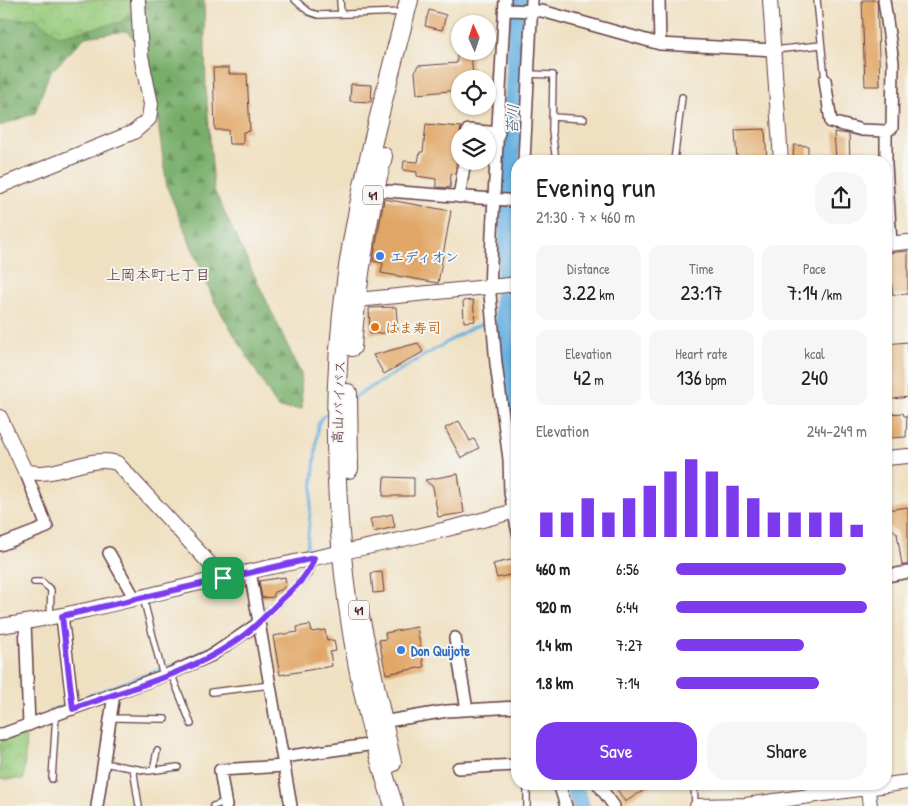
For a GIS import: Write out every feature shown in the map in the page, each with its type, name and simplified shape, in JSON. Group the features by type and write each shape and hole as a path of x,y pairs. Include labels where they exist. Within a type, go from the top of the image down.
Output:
{"highway":[{"name":"高山バイパス","path":"349,300 421,0"},
{"name":"高山バイパス","path":"394,806 369,724 358,669 347,552 342,405 349,300 360,194 407,6"},
{"name":"高山バイパス","path":"347,552 382,722 405,806"}],"street":[{"path":"0,186 134,132 149,119 151,104 141,56 138,0"},
{"path":"659,0 660,44"},
{"path":"770,0 781,155"},
{"path":"825,80 831,122 862,130 886,131 892,128 893,62 884,0"},
{"path":"511,496 509,459 491,316 506,7 531,7 660,44 774,50"},
{"path":"524,155 531,7"},
{"path":"886,131 886,155"},
{"path":"459,197 464,170"},
{"path":"374,190 511,200"},
{"path":"892,244 908,242"},
{"path":"349,300 511,284"},
{"path":"0,417 47,527 0,545"},
{"path":"892,457 908,456"},
{"path":"25,472 51,474 99,461 117,463 223,578"},
{"path":"0,626 56,617 250,571 347,552 511,511"},
{"path":"109,553 139,598"},
{"path":"250,571 291,806"},
{"path":"892,575 908,572"},
{"path":"56,617 73,705"},
{"path":"25,622 29,721"},
{"path":"0,735 29,721 56,715 73,705 114,694 164,672 212,655 259,622"},
{"path":"455,638 467,710"},
{"path":"97,806 114,694"},
{"path":"382,722 438,712 511,707"},
{"path":"226,804 220,770 283,762 368,745"},
{"path":"458,768 511,765"},
{"path":"892,784 908,782"},
{"path":"561,790 566,806"},
{"path":"602,790 614,806"},
{"path":"696,806 781,803 847,790"},
{"path":"868,790 870,806"}],"lane":[{"path":"296,0 313,14 341,14 407,6"},
{"path":"340,0 341,14"},
{"path":"817,0 825,80"},
{"path":"774,50 821,45"},
{"path":"529,74 553,75 552,117 555,155"},
{"path":"675,155 682,97"},
{"path":"552,117 584,119"},
{"path":"259,622 310,572 309,560"},
{"path":"34,582 42,582 49,587 56,617"},
{"path":"139,598 164,672 192,724"},
{"path":"212,692 270,684"},
{"path":"52,779 56,715"},
{"path":"110,716 165,718"},
{"path":"153,770 157,752"},
{"path":"103,763 153,770 178,767"},
{"path":"133,768 139,806"},
{"path":"527,790 527,806"},
{"path":"695,790 696,806"},
{"path":"213,806 226,804"}],"green space":[{"path":"0,0 204,0 206,90 214,190 301,374 302,409 278,408 214,301 167,187 148,51 126,31 85,37 49,74 35,113 0,126"},
{"path":"0,0 132,0 133,9 121,22 59,36 35,18 0,20"},
{"path":"26,730 24,779 0,779 0,744 4,738"}],"building":[{"path":"862,0 877,0 880,86 865,86"},
{"path":"429,10 446,15 442,30 425,26"},
{"path":"457,60 472,60 472,70 451,70 451,91 417,94 415,71 418,66 457,63"},
{"path":"213,68 229,68 229,74 247,74 250,131 243,132 243,144 229,144 228,130 215,130"},
{"path":"351,84 372,85 371,102 350,101"},
{"path":"426,124 451,126 451,170 456,170 455,174 451,173 450,188 436,187 436,179 417,176 417,172 403,170 404,161 418,162 420,152 423,152"},
{"path":"765,129 767,155 737,155 735,130"},
{"path":"834,132 849,134 850,155 836,155"},
{"path":"794,145 808,146 808,155 793,155"},
{"path":"384,199 451,211 438,283 381,273 383,263 373,261"},
{"path":"908,251 908,294 893,295 892,253"},
{"path":"473,300 475,321 464,322 463,301"},
{"path":"396,307 398,332 370,334 369,308"},
{"path":"908,342 908,397 892,399 892,343"},
{"path":"418,343 423,352 384,374 373,355"},
{"path":"903,413 904,416 907,416 906,437 892,438 892,414"},
{"path":"459,421 470,441 474,439 479,448 461,458 445,428"},
{"path":"458,474 464,513 438,517 433,487 425,480"},
{"path":"384,477 414,478 414,496 383,496"},
{"path":"908,507 908,565 902,565 897,533 892,529 892,509"},
{"path":"392,514 395,527 373,532 370,519"},
{"path":"511,560 511,575 497,578 493,564"},
{"path":"382,572 384,592 373,593 371,573"},
{"path":"285,577 286,585 281,590 274,592 274,597 262,598 259,581"},
{"path":"310,625 312,632 325,630 327,641 334,640 336,651 330,652 332,666 280,675 273,636 298,632 297,627"},
{"path":"417,627 424,667 386,674 379,640 386,639 385,633"},
{"path":"618,790 644,790 625,802"}],"waterway":[{"name":"苔川","path":"511,155 518,0"},
{"name":"苔川","path":"511,159 503,308 511,375"},
{"path":"353,398 471,328 489,322"},
{"name":"苔川","path":"495,322 503,322"},
{"path":"306,557 318,425 322,417 331,412"},
{"path":"261,612 305,572 306,563"},
{"path":"232,635 254,618"},
{"path":"75,701 191,658 224,640"},
{"path":"50,711 70,704"},
{"name":"苔川","path":"575,790 581,806"}],"place":[{"name":"エディオン","path":"380,256"},
{"name":"はま寿司","path":"375,327"},
{"name":"Don Quijote","path":"401,650"}],"district":[{"name":"上岡本町七丁目","path":"158,274"}],"route":[{"path":"314,558 310,572 259,624 233,644 170,673 73,709 62,616 223,578 314,558"}]}
